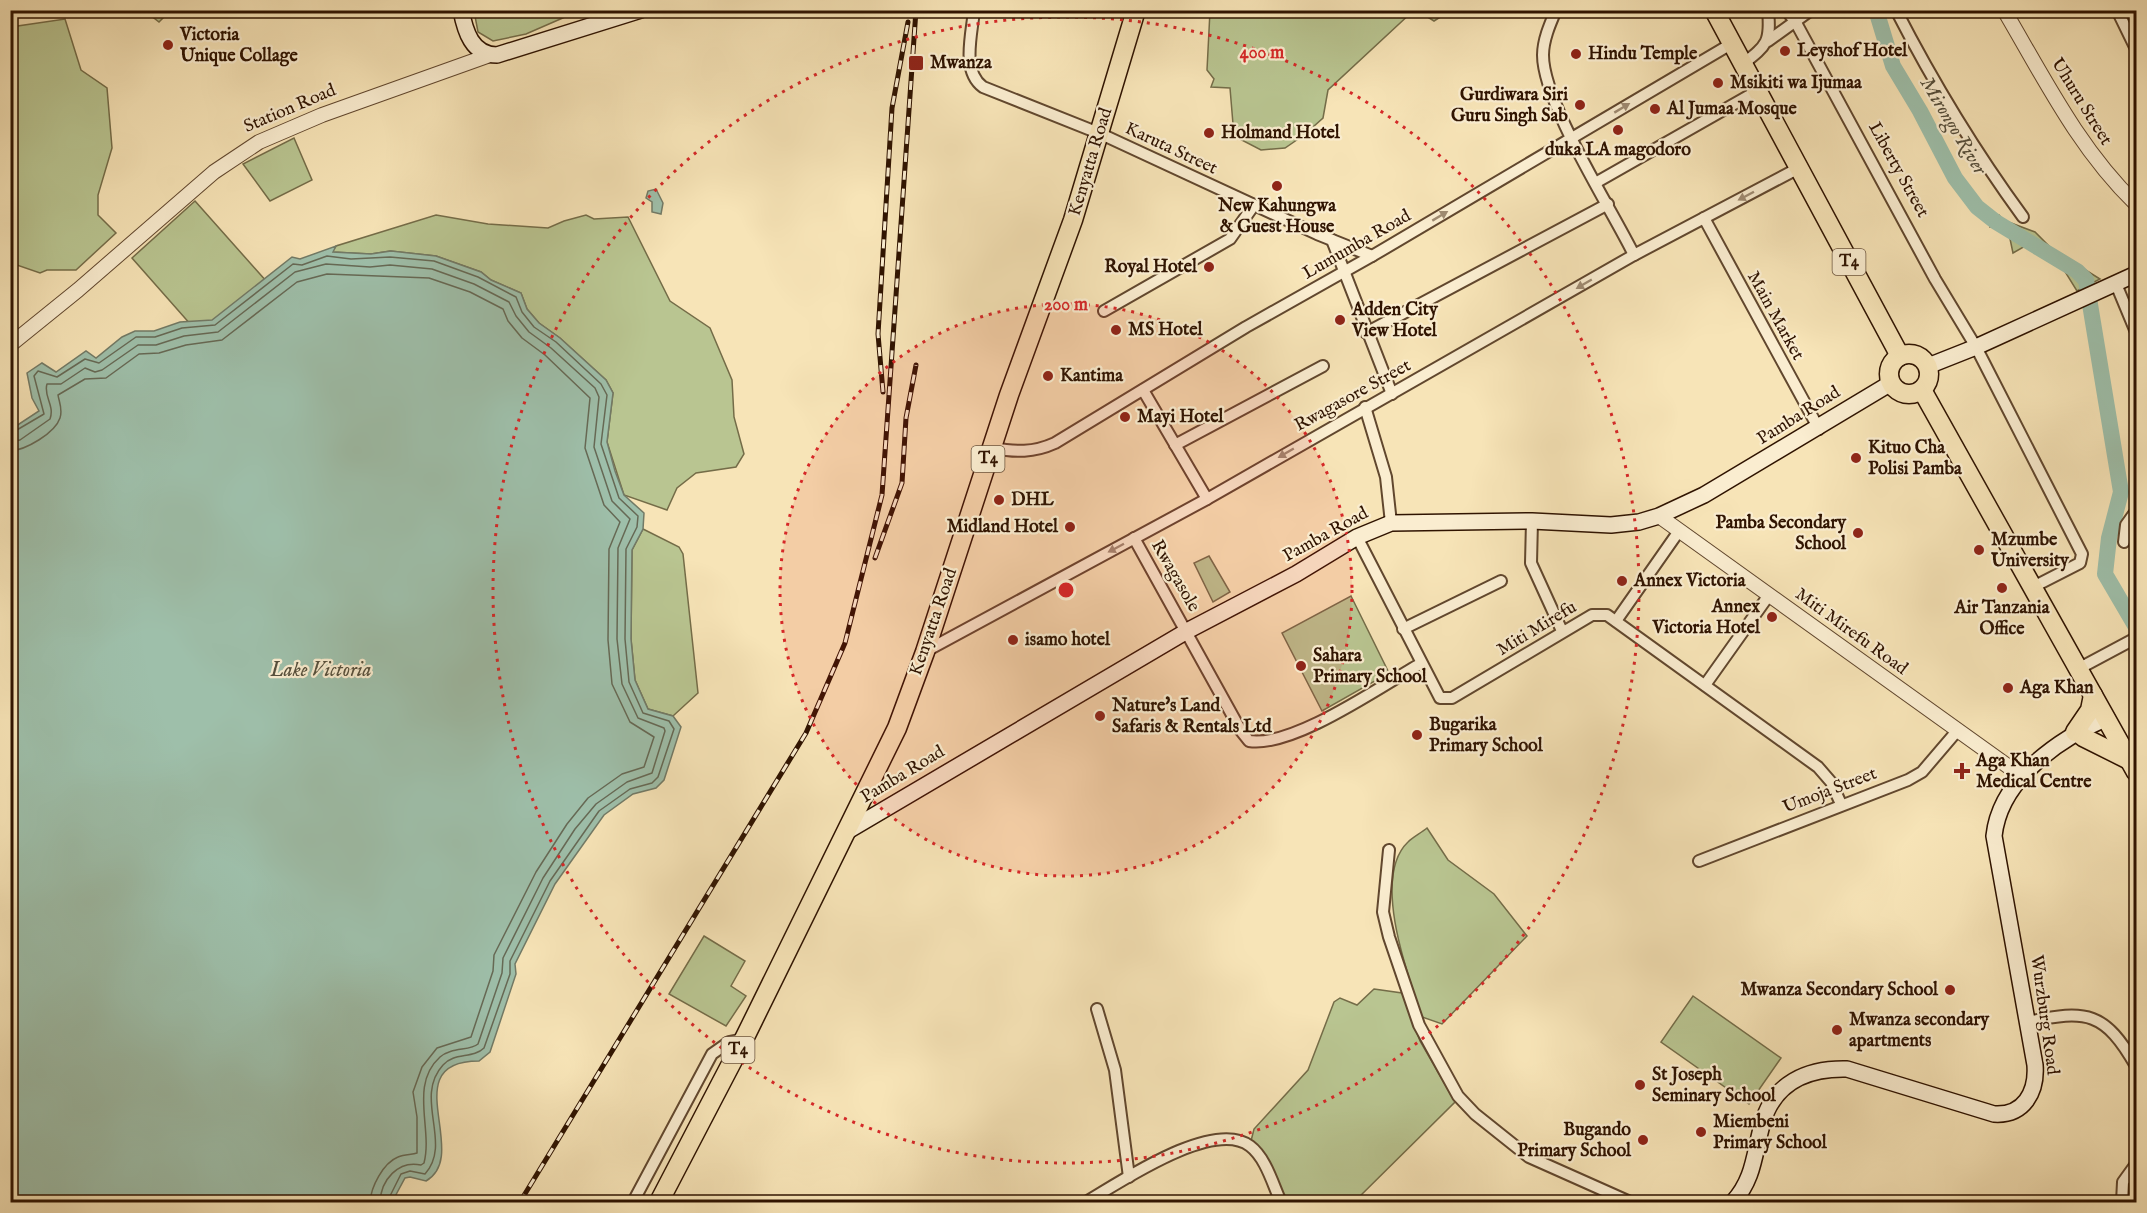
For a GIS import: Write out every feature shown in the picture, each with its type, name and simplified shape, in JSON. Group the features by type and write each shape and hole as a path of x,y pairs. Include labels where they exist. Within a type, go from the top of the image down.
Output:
{"highway":[{"name":"Kenyatta Road","path":"659,1203 744,1039 888,748 925,652 992,448 1073,220 1101,134 1136,10"},
{"name":"T4","path":"1714,10 1797,169 1900,356"},
{"path":"1915,354 1928,366 1929,379 1922,390 1911,395 1902,392 1891,383 1891,365 1900,356 1915,354"},
{"path":"1922,390 2031,588 2134,766"},
{"path":"2093,695 2090,710 2079,735 2134,766"}],"main road":[{"path":"461,10 464,26 471,42 490,55"},
{"name":"Station Road","path":"490,55 513,52 641,10"},
{"path":"1928,366 1976,347 2136,274"},
{"name":"Pamba Road","path":"846,832 1187,631 1296,574 1357,537 1391,522 1532,521 1611,525 1639,522 1659,516 1704,495 1819,429 1891,383"},
{"name":"Wurzburg Road","path":"1733,1203 1746,1186 1754,1167 1762,1124 1768,1110 1780,1094 1807,1073 1826,1069 1847,1069 1964,1106 2005,1114 2025,1103 2033,1092 2036,1080 2028,1022 1994,836 1998,813 2023,777 2054,749 2079,735 2110,724"}],"street":[{"name":"Karuta Street","path":"974,10 970,68 974,80 982,87 1101,134 1254,205 1372,256"},
{"path":"1556,10 1546,36 1543,55 1548,85 1572,138 1634,255"},
{"path":"1768,10 1768,41"},
{"name":"Liberty Street","path":"1786,10 1795,21 1935,279 1976,347 2082,554 2080,563 2031,588"},
{"path":"1743,64 1768,41 1811,10"},
{"path":"1896,10 1934,83 1975,152 2023,217"},
{"name":"Uhuru Street","path":"2004,10 2079,137 2106,175 2135,201"},
{"path":"2117,10 2136,50"},
{"name":"Lumumba Road","path":"992,448 1026,452 1041,450 1731,44"},
{"name":"Station Road","path":"10,345 78,290 214,172 258,142 322,115 490,55"},
{"path":"1597,182 1757,91"},
{"name":"Rwagasore Street","path":"925,652 1207,499 1634,255 1797,169"},
{"path":"1366,333 1608,204"},
{"path":"1104,311 1230,239 1254,205"},
{"name":"Main Market","path":"1704,218 1819,429"},
{"path":"1332,240 1366,333 1392,394"},
{"path":"2110,287 2136,332"},
{"path":"1175,445 1323,366"},
{"path":"1143,390 1207,499"},
{"path":"1365,407 1386,477 1391,522"},
{"path":"2124,542 2126,525 2136,511"},
{"name":"Miti Mirefu Road","path":"1659,516 2023,777"},
{"path":"1532,521 1531,563 1562,631"},
{"path":"1616,621 1679,531"},
{"name":"Miti Mirefu","path":"1357,537 1420,664 1440,698 1447,700 1592,615 1607,615 1818,767 1831,782 1841,804"},
{"name":"Rwagasole","path":"1134,538 1241,731 1252,742 1300,732 1420,664"},
{"path":"1403,629 1501,581"},
{"path":"1705,685 1769,595"},
{"path":"2078,669 2131,640"},
{"name":"Umoja Street","path":"1699,861 1922,772 1957,731"},
{"path":"1389,850 1383,912 1389,938 1419,1025 1458,1096 1475,1114 1529,1157 1630,1203"},
{"path":"1097,1009 1115,1070 1129,1177"},
{"path":"2028,1022 2059,1015 2089,1016 2109,1029 2136,1066"},
{"path":"633,1203 712,1054 729,1042 744,1039"},
{"path":"1086,1203 1180,1150 1218,1140 1242,1141 1255,1150 1281,1203"},
{"path":"2122,1203 2123,1182 2136,1164"}],"shaded area":[{"path":"1210,10 1413,11 1328,90 1323,118 1285,148 1261,150 1234,136 1230,88 1211,87 1214,79 1207,70"},
{"path":"145,11 170,11 159,22"},
{"path":"474,11 563,11 565,17 526,34 493,41 478,32"},
{"path":"1418,11 1450,11 1434,21"},
{"path":"65,19 81,70 107,88 112,148 98,195 98,215 116,233 76,270 47,270 40,273 11,263 11,27"},
{"path":"294,138 312,180 270,201 243,164"},
{"path":"195,201 267,282 199,334 132,258"},
{"path":"436,215 488,224 548,228 586,215 594,219 628,217 670,301 710,328 732,380 734,417 744,454 736,467 696,473 677,488 667,510 624,495 607,442 613,393 606,380 560,338 539,323 527,309 521,293 491,280 481,272 436,256 390,251 371,254 332,252 336,246"},
{"path":"1999,215 2003,220 2035,232 2052,249 2100,279 2077,291 2061,265 2025,246 2013,253 2009,234 1995,225 1990,227 1988,218"},
{"path":"643,529 679,547 683,554 698,693 673,716 648,709 635,680 631,639 632,550"},
{"path":"1209,556 1230,592 1213,602 1194,563"},
{"path":"1351,596 1389,673 1322,711 1282,633"},
{"path":"1427,828 1448,860 1494,894 1527,936 1442,1024 1422,1017 1402,953 1392,902 1397,858 1408,842"},
{"path":"704,936 745,961 731,986 746,996 726,1026 669,994"},
{"path":"1374,989 1402,993 1420,1041 1455,1102 1354,1202 1282,1202 1251,1141 1254,1129 1308,1070 1334,1002 1340,998 1357,1005"},
{"path":"1693,996 1781,1058 1749,1104 1661,1042"}],"water":[{"path":"656,189 663,203 661,214 652,212 652,202 646,198 648,191"},
{"name":"Lake Victoria","path":"336,246 333,252 371,254 391,251 436,256 481,272 491,280 521,293 527,309 539,323 560,338 606,380 613,393 607,442 615,471 624,495 644,513 643,529 632,550 631,639 635,680 648,709 673,716 681,727 664,780 656,788 633,794 604,815 555,884 515,964 516,974 490,1052 479,1061 454,1065 441,1076 437,1092 442,1151 438,1168 426,1181 405,1178 392,1202 11,1202 10,430 39,411 32,398 27,373 42,363 56,372 86,351 96,358 122,337 135,331 154,331 180,322 212,320 292,257 300,259"}],"waterway":[{"name":"Mirongo River","path":"1876,10 1893,66 1920,111 1955,178 1977,207 1996,222 2077,271 2086,280 2121,492 2109,538 2105,574 2136,627"}],"railway":[{"path":"520,1202 806,733 845,643 882,495 916,10"},
{"path":"883,392 878,334 892,108 908,22"},
{"path":"875,558 902,483 906,418 916,365"}],"place":[{"name":"Victoria Unique Collage","path":"168,45"},
{"name":"Leyshof Hotel","path":"1785,51"},
{"name":"Hindu Temple","path":"1576,54"},
{"name":"Mwanza","path":"916,63"},
{"name":"Msikiti wa Ijumaa","path":"1718,83"},
{"name":"Gurdiwara Siri Guru Singh Sab","path":"1580,105"},
{"name":"Al Jumaa Mosque","path":"1655,109"},
{"name":"duka LA magodoro","path":"1618,130"},
{"name":"Holmand Hotel","path":"1209,133"},
{"name":"New Kahungwa & Guest House","path":"1277,186"},
{"name":"Royal Hotel","path":"1209,267"},
{"name":"Adden City View Hotel","path":"1340,320"},
{"name":"MS Hotel","path":"1116,330"},
{"name":"Kantima","path":"1048,376"},
{"name":"Mayi Hotel","path":"1125,417"},
{"name":"Kituo Cha Polisi Pamba","path":"1856,458"},
{"name":"DHL","path":"999,500"},
{"name":"Midland Hotel","path":"1070,527"},
{"name":"Pamba Secondary School","path":"1858,533"},
{"name":"Mzumbe University","path":"1979,550"},
{"name":"Annex Victoria","path":"1622,581"},
{"name":"Air Tanzania Office","path":"2002,588"},
{"name":"Annex Victoria Hotel","path":"1772,617"},
{"name":"isamo hotel","path":"1013,640"},
{"name":"Sahara Primary School","path":"1301,666"},
{"name":"Aga Khan","path":"2008,688"},
{"name":"Nature's Land Safaris & Rentals Ltd","path":"1100,716"},
{"name":"Bugarika Primary School","path":"1417,735"},
{"name":"Aga Khan Medical Centre","path":"1962,771"},
{"name":"Mwanza Secondary School","path":"1950,990"},
{"name":"Mwanza secondary apartments","path":"1837,1030"},
{"name":"St Joseph Seminary School","path":"1640,1085"},
{"name":"Miembeni Primary School","path":"1701,1132"},
{"name":"Bugando Primary School","path":"1643,1140"}]}
